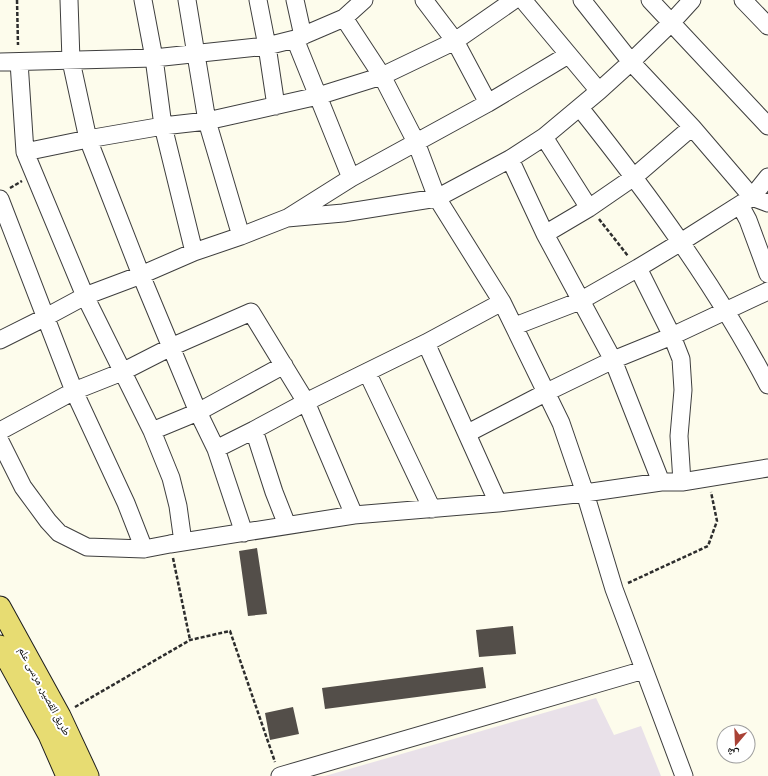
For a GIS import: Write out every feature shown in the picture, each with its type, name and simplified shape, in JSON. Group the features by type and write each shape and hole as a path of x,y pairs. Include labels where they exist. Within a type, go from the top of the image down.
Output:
{"main road":[{"name":"طريق القصير, مرسى علم","path":"0,607 60,716 88,776"},
{"name":"طريق القصير, مرسى علم","path":"0,646 49,735 67,776"}],"street":[{"path":"68,0 72,61 88,139 141,275 198,412 216,449 244,533"},
{"path":"143,0 154,58 163,126 194,252"},
{"path":"187,0 207,121 241,236"},
{"path":"258,0 276,106"},
{"path":"296,0 299,38 318,96 352,178"},
{"path":"0,62 154,58 267,46 299,38 344,18 364,0"},
{"path":"424,0 455,41 488,103"},
{"path":"25,152 163,126 207,121 318,96 382,76 455,41 514,0"},
{"path":"522,0 599,91"},
{"path":"582,0 631,62 692,126 746,201 748,220 768,274"},
{"path":"650,0 768,126"},
{"path":"287,218 343,213 436,198 510,159 544,137 580,108 631,62 692,0"},
{"path":"742,0 768,26"},
{"path":"344,18 382,76 416,142 436,198 502,302 561,423 585,493 614,589 684,776"},
{"path":"0,340 85,296 141,275 194,252 287,218 352,178 488,103 568,55"},
{"path":"19,62 25,152 85,296 152,431 171,478 178,506 177,543"},
{"path":"580,108 634,176 681,242 726,312 768,385"},
{"path":"545,234 590,208 634,176 692,126"},
{"path":"544,137 590,208"},
{"path":"510,159 545,234 612,360 661,482"},
{"path":"515,326 580,301 638,268 746,201 768,177"},
{"path":"3,194 46,317 74,391 126,503 144,549"},
{"path":"746,201 768,203"},
{"path":"638,268 672,336 681,358 683,390 679,436 682,482"},
{"path":"468,433 612,360 672,336 768,291"},
{"path":"216,449 306,402 426,343 502,302"},
{"path":"0,431 74,391 122,372 171,347 251,312 306,402 354,515"},
{"path":"426,343 468,433 498,503"},
{"path":"152,431 198,412 284,365"},
{"path":"367,372 432,509"},
{"path":"254,430 274,492 287,525"},
{"path":"0,441 23,487 48,521 59,533 87,547 144,549 354,515 498,503 661,482 682,482 768,468"},
{"path":"279,772 644,670"}],"path":[{"path":"18,0 19,62"},
{"path":"3,194 34,174"},
{"path":"590,208 638,268"},
{"path":"614,589 708,546 717,521 708,478"},
{"path":"177,543 190,640"},
{"path":"60,716 190,640 230,631 279,772"}],"shaded area":[{"path":"596,698 614,735 641,726 661,776 325,776"}],"building":[{"path":"257,548 267,614 248,616 239,551"},
{"path":"513,626 516,654 479,657 476,630"},
{"path":"483,667 486,688 325,709 322,688"},
{"path":"293,707 299,734 270,740 265,713"}]}
